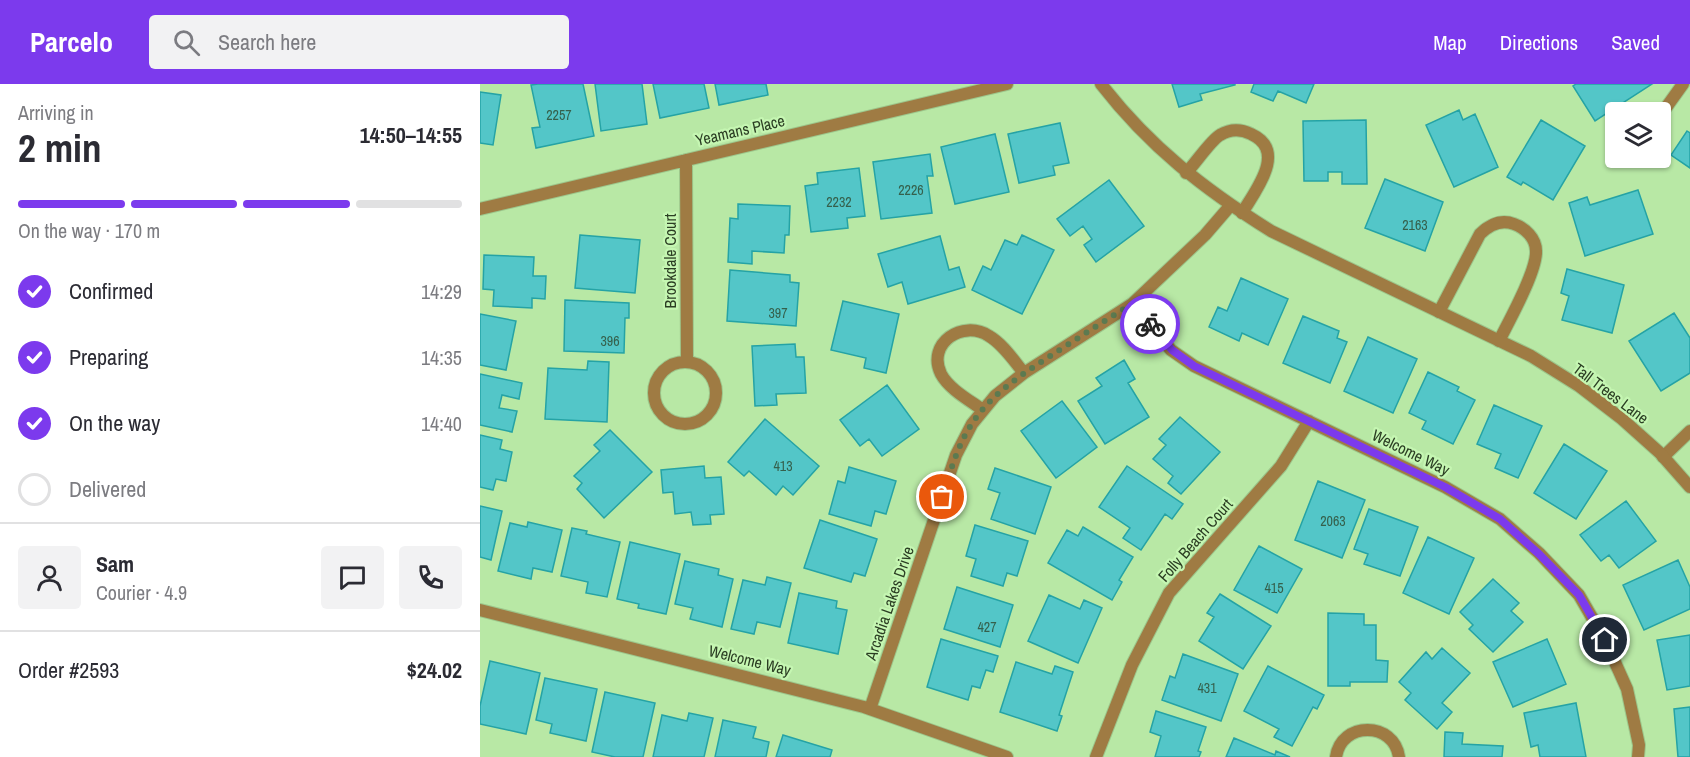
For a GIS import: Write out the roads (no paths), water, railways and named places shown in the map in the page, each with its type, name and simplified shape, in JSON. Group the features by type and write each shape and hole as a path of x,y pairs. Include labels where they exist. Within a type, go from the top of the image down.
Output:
{"street":[{"name":"Yeamans Place","path":"480,209 1007,84"},
{"name":"Tall Trees Lane","path":"1101,84 1152,143 1186,173 1230,206 1271,231 1530,356 1579,386 1622,419 1664,457 1690,487"},
{"path":"1670,102 1683,84"},
{"path":"1186,173 1219,135 1238,130 1256,136 1268,154 1267,172 1242,213"},
{"name":"Brookdale Court","path":"686,160 687,362"},
{"name":"Arcadia Lakes Drive","path":"870,710 956,455 972,424 994,396 1024,373 1132,304 1205,235 1230,206"},
{"path":"1438,312 1480,234 1487,227 1499,222 1512,223 1524,229 1533,239 1536,246 1535,264 1499,342"},
{"name":"Welcome Way","path":"1132,304 1172,350 1194,366 1445,487 1500,519 1579,595 1605,640 1627,689 1639,745 1638,757"},
{"path":"983,410 942,376 938,358 945,341 952,334 964,329 977,330 993,339 1024,373"},
{"path":"687,362 695,363 709,373 716,388 717,397 710,413 697,423 679,424 670,421 657,408 653,389 661,372 669,366 687,362"},
{"name":"Folly Beach Court","path":"1096,757 1132,665 1169,593 1281,466 1309,421"},
{"path":"1664,457 1690,431"},
{"name":"Welcome Way","path":"480,610 870,710 1007,757"},
{"path":"1336,757 1346,737 1362,729 1381,732 1389,737 1395,744 1399,757"}]}
